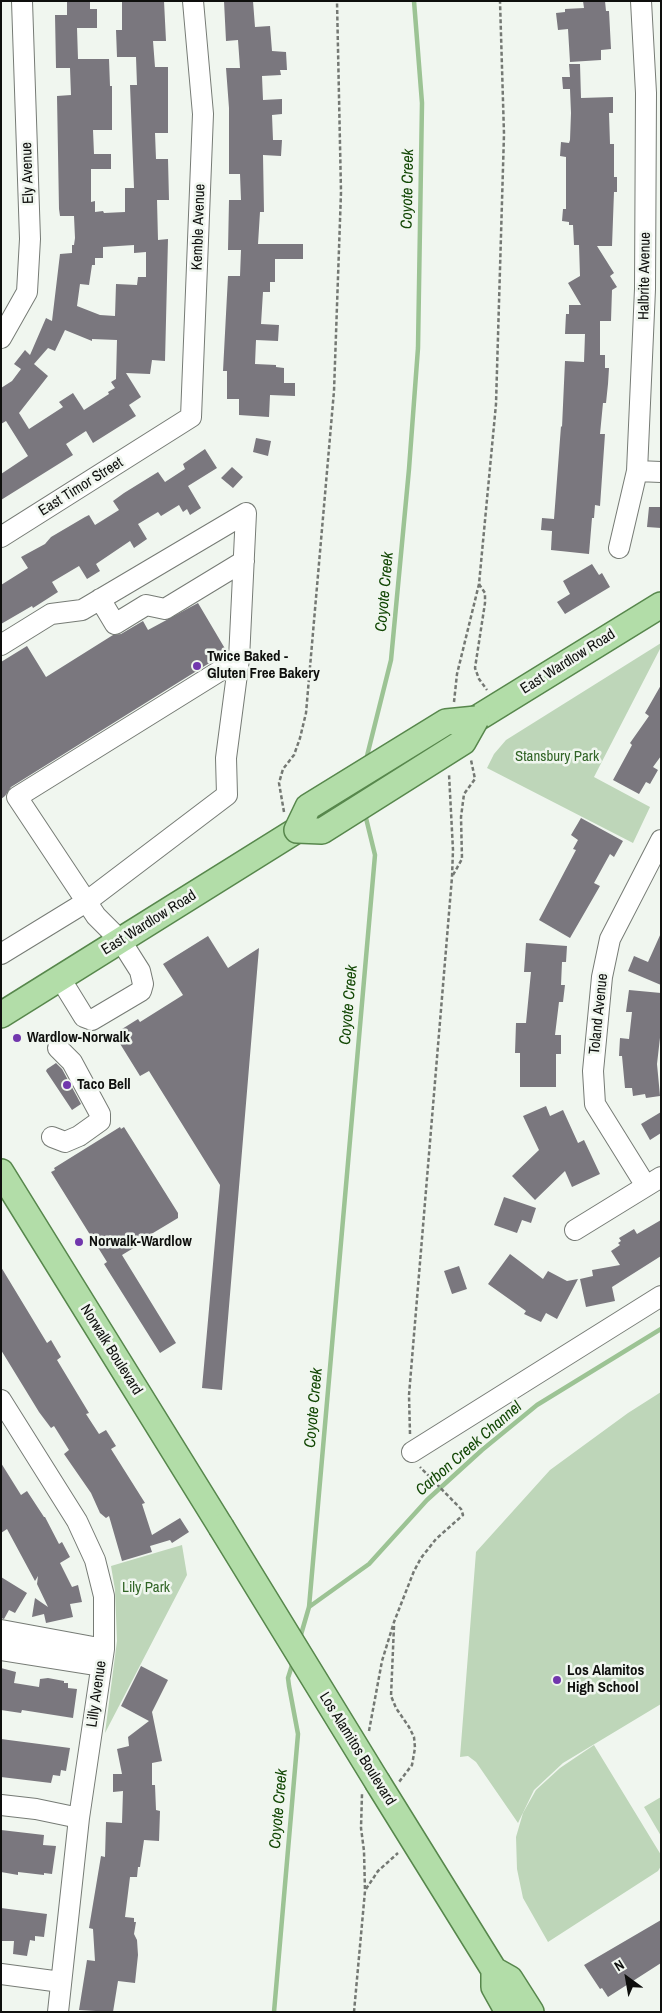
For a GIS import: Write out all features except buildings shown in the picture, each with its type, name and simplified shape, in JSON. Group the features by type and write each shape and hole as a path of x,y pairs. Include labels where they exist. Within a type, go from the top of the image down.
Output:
{"main road":[{"name":"East Wardlow Road","path":"3,1010 60,978 292,834 308,807 446,722 476,719 661,605"},
{"name":"East Wardlow Road","path":"292,834 322,832 463,742 476,719"},
{"name":"Norwalk Boulevard","path":"1,1172 221,1527"},
{"name":"Los Alamitos Boulevard","path":"221,1527 494,1970 510,1979 530,2012"},
{"name":"Los Alamitos Boulevard","path":"494,1970 494,1987 508,2012"}],"street":[{"name":"Ely Avenue","path":"1,338 27,292 30,239 22,1"},
{"name":"Kemble Avenue","path":"162,436 192,417 203,114 193,1"},
{"name":"Halbrite Avenue","path":"619,548 637,471 653,289 653,92 641,1"},
{"name":"East Timor Street","path":"1,537 162,436"},
{"path":"637,471 661,472"},
{"path":"1,645 51,614 82,610 246,513 239,659 226,758 227,795 86,902 1,954"},
{"path":"100,599 116,624 146,605 165,609 244,561"},
{"path":"60,978 84,1017 92,1020 141,991 143,984 140,971 121,940 96,916 9,802 239,659"},
{"name":"Toland Avenue","path":"653,1181 595,1104 593,1070 602,977 610,939 661,840"},
{"path":"52,1137 65,1142 79,1136 100,1121 100,1114 72,1062 58,1048"},
{"path":"575,1230 653,1181"},
{"path":"414,1458 661,1296"},
{"name":"Lilly Avenue","path":"1,1400 77,1521 95,1560 104,1596 102,1657 79,1818 58,2012"},
{"path":"1,1630 102,1657"},
{"path":"1,1650 102,1657"},
{"path":"1,1805 36,1809 79,1818"},
{"path":"1,1974 61,1982"}],"path":[{"path":"292,834 279,783 283,769 294,755 306,713 334,391 341,192 337,1"},
{"path":"479,584 483,589 485,603 475,668 479,679 497,706"},
{"path":"452,877 462,859 461,817 464,794 475,779 473,763 463,742"},
{"path":"414,1458 460,1509"},
{"path":"381,1788 400,1782 412,1765 415,1748 414,1737 396,1708 391,1696 394,1622"},
{"path":"365,1891 378,1870 391,1857 415,1843"}],"green space":[{"name":"Stansbury Park","path":"661,643 661,647 594,777 650,807 633,843 487,768 494,754 506,740"},
{"path":"661,1392 661,1704 563,1763 534,1790 518,1823 476,1762 468,1756 460,1757 476,1552 550,1470 628,1413"},
{"name":"Lily Park","path":"182,1545 187,1575 105,1733 117,1641 115,1590 111,1566"},
{"path":"594,1745 661,1855 661,1866 658,1871 548,1942 523,1898 517,1869 516,1837 523,1813 536,1790 560,1768"},
{"path":"661,1797 661,1836 644,1807"}],"waterway":[{"name":"Coyote Creek","path":"366,760 391,660 418,348 422,103 414,1"},
{"name":"Coyote Creek","path":"300,1638 309,1607 375,855 365,814"},
{"name":"Carbon Creek Channel","path":"309,1607 369,1564 427,1500 482,1450 537,1405 661,1329"},
{"name":"Coyote Creek","path":"274,2012 298,1734 288,1678 293,1662"}],"place":[{"name":"Twice Baked - Gluten Free Bakery","path":"197,666"},
{"name":"Wardlow-Norwalk","path":"17,1038"},
{"name":"Taco Bell","path":"67,1085"},
{"name":"Norwalk-Wardlow","path":"79,1242"},
{"name":"Los Alamitos High School","path":"557,1680"}]}
